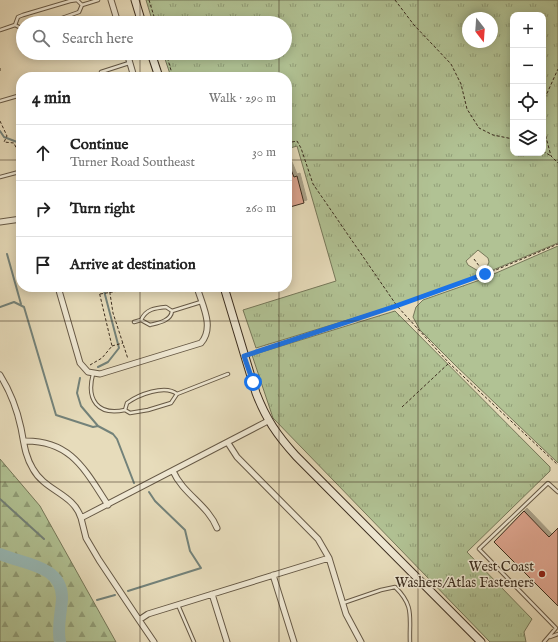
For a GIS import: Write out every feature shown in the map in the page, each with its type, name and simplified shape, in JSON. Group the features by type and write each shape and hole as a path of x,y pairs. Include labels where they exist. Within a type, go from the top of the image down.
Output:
{"main road":[{"path":"135,0 140,16"},
{"path":"154,60 158,72"},
{"path":"225,292 256,393 268,421 296,456 481,642"}],"street":[{"path":"111,0 116,16"},
{"path":"129,60 133,72"},
{"path":"0,222 16,219"},
{"path":"59,292 80,363 85,370 93,374 100,374 201,343 206,338 208,330 198,292"},
{"path":"0,374 16,407 27,456 34,471 48,486 76,505 86,538 154,642"},
{"path":"81,518 268,421"},
{"path":"24,442 47,442 64,450 81,465 108,504"},
{"path":"228,443 237,457 318,539 329,558 342,604 350,624 361,642"},
{"path":"173,471 177,480 213,517 217,528"},
{"path":"139,620 148,614 329,558"},
{"path":"273,575 294,642"},
{"path":"212,594 227,642"}],"lane":[{"path":"23,16 70,1 77,0 82,5"},
{"path":"68,16 79,12 82,5 98,0"},
{"path":"0,30 15,25"},
{"path":"101,72 130,63"},
{"path":"0,101 16,96"},
{"path":"0,177 16,173"},
{"path":"134,322 142,320 150,325 159,323 167,319 172,311 201,302"},
{"path":"142,320 144,314 149,310 166,307 172,311"},
{"path":"93,374 90,382 91,395 95,403 101,409 110,412 125,410 130,413 136,413 171,403 177,394 228,374"},
{"path":"125,410 126,404 142,396 166,389 177,394"},
{"path":"544,642 556,628 479,549 548,483 558,492"},
{"path":"342,604 381,590 395,587 405,597 408,607 412,624 410,642"},
{"path":"178,605 194,642"},
{"path":"548,638 558,634"}],"path":[{"path":"149,0 154,16"},
{"path":"395,0 414,25 451,64 461,84 467,109 479,128 493,135 510,139"},
{"path":"168,60 172,72"},
{"path":"546,96 558,69"},
{"path":"0,121 6,136 4,142 14,143 16,148"},
{"path":"546,137 551,156"},
{"path":"292,142 297,142 301,148 313,184 396,306 449,363 558,464"},
{"path":"546,153 558,162"},
{"path":"244,356 396,306 485,274 558,244"},
{"path":"474,259 485,274"},
{"path":"112,346 99,294 113,292"},
{"path":"109,293 113,313 130,365"},
{"path":"85,370 102,358 112,346 124,343"},
{"path":"402,407 449,363"}],"green space":[{"path":"146,0 558,0 558,243 488,272 486,269 489,262 488,258 478,250 466,261 468,265 480,272 481,275 387,308 256,348 243,310 336,281 297,146 292,148 292,72 169,72 165,60 292,60 292,16 151,16"},
{"path":"558,246 558,463 420,330 413,317 416,307 423,300 480,280"},
{"path":"395,311 550,467 550,471 467,552 532,619 524,632 526,642 490,642 273,418 252,355"},
{"path":"0,459 40,506 116,642 0,642"}],"building":[{"path":"292,172 294,177 297,176 304,203 292,206"},
{"name":"West Coast Washers/Atlas Fasteners","path":"524,511 549,537 558,528 558,606 494,542"}],"waterway":[{"path":"0,131 4,137 16,142"},
{"path":"7,254 16,286"},
{"path":"18,292 21,304"},
{"path":"98,367 108,362 119,348 104,292"},
{"path":"0,307 14,302 24,307 56,415 93,427 98,426"},
{"path":"80,378 77,393 81,406 98,426 113,434 117,439 134,483"},
{"path":"128,591 201,568 190,551 185,530 155,501 149,492"},
{"path":"0,499 44,539"},
{"path":"0,554 49,572 56,579 61,588 62,599 59,626 60,642"},
{"path":"97,600 115,595"}],"place":[{"name":"West Coast Washers/Atlas Fasteners","path":"542,574"}],"route":[{"path":"253,382 244,356 396,306 485,274"}]}
